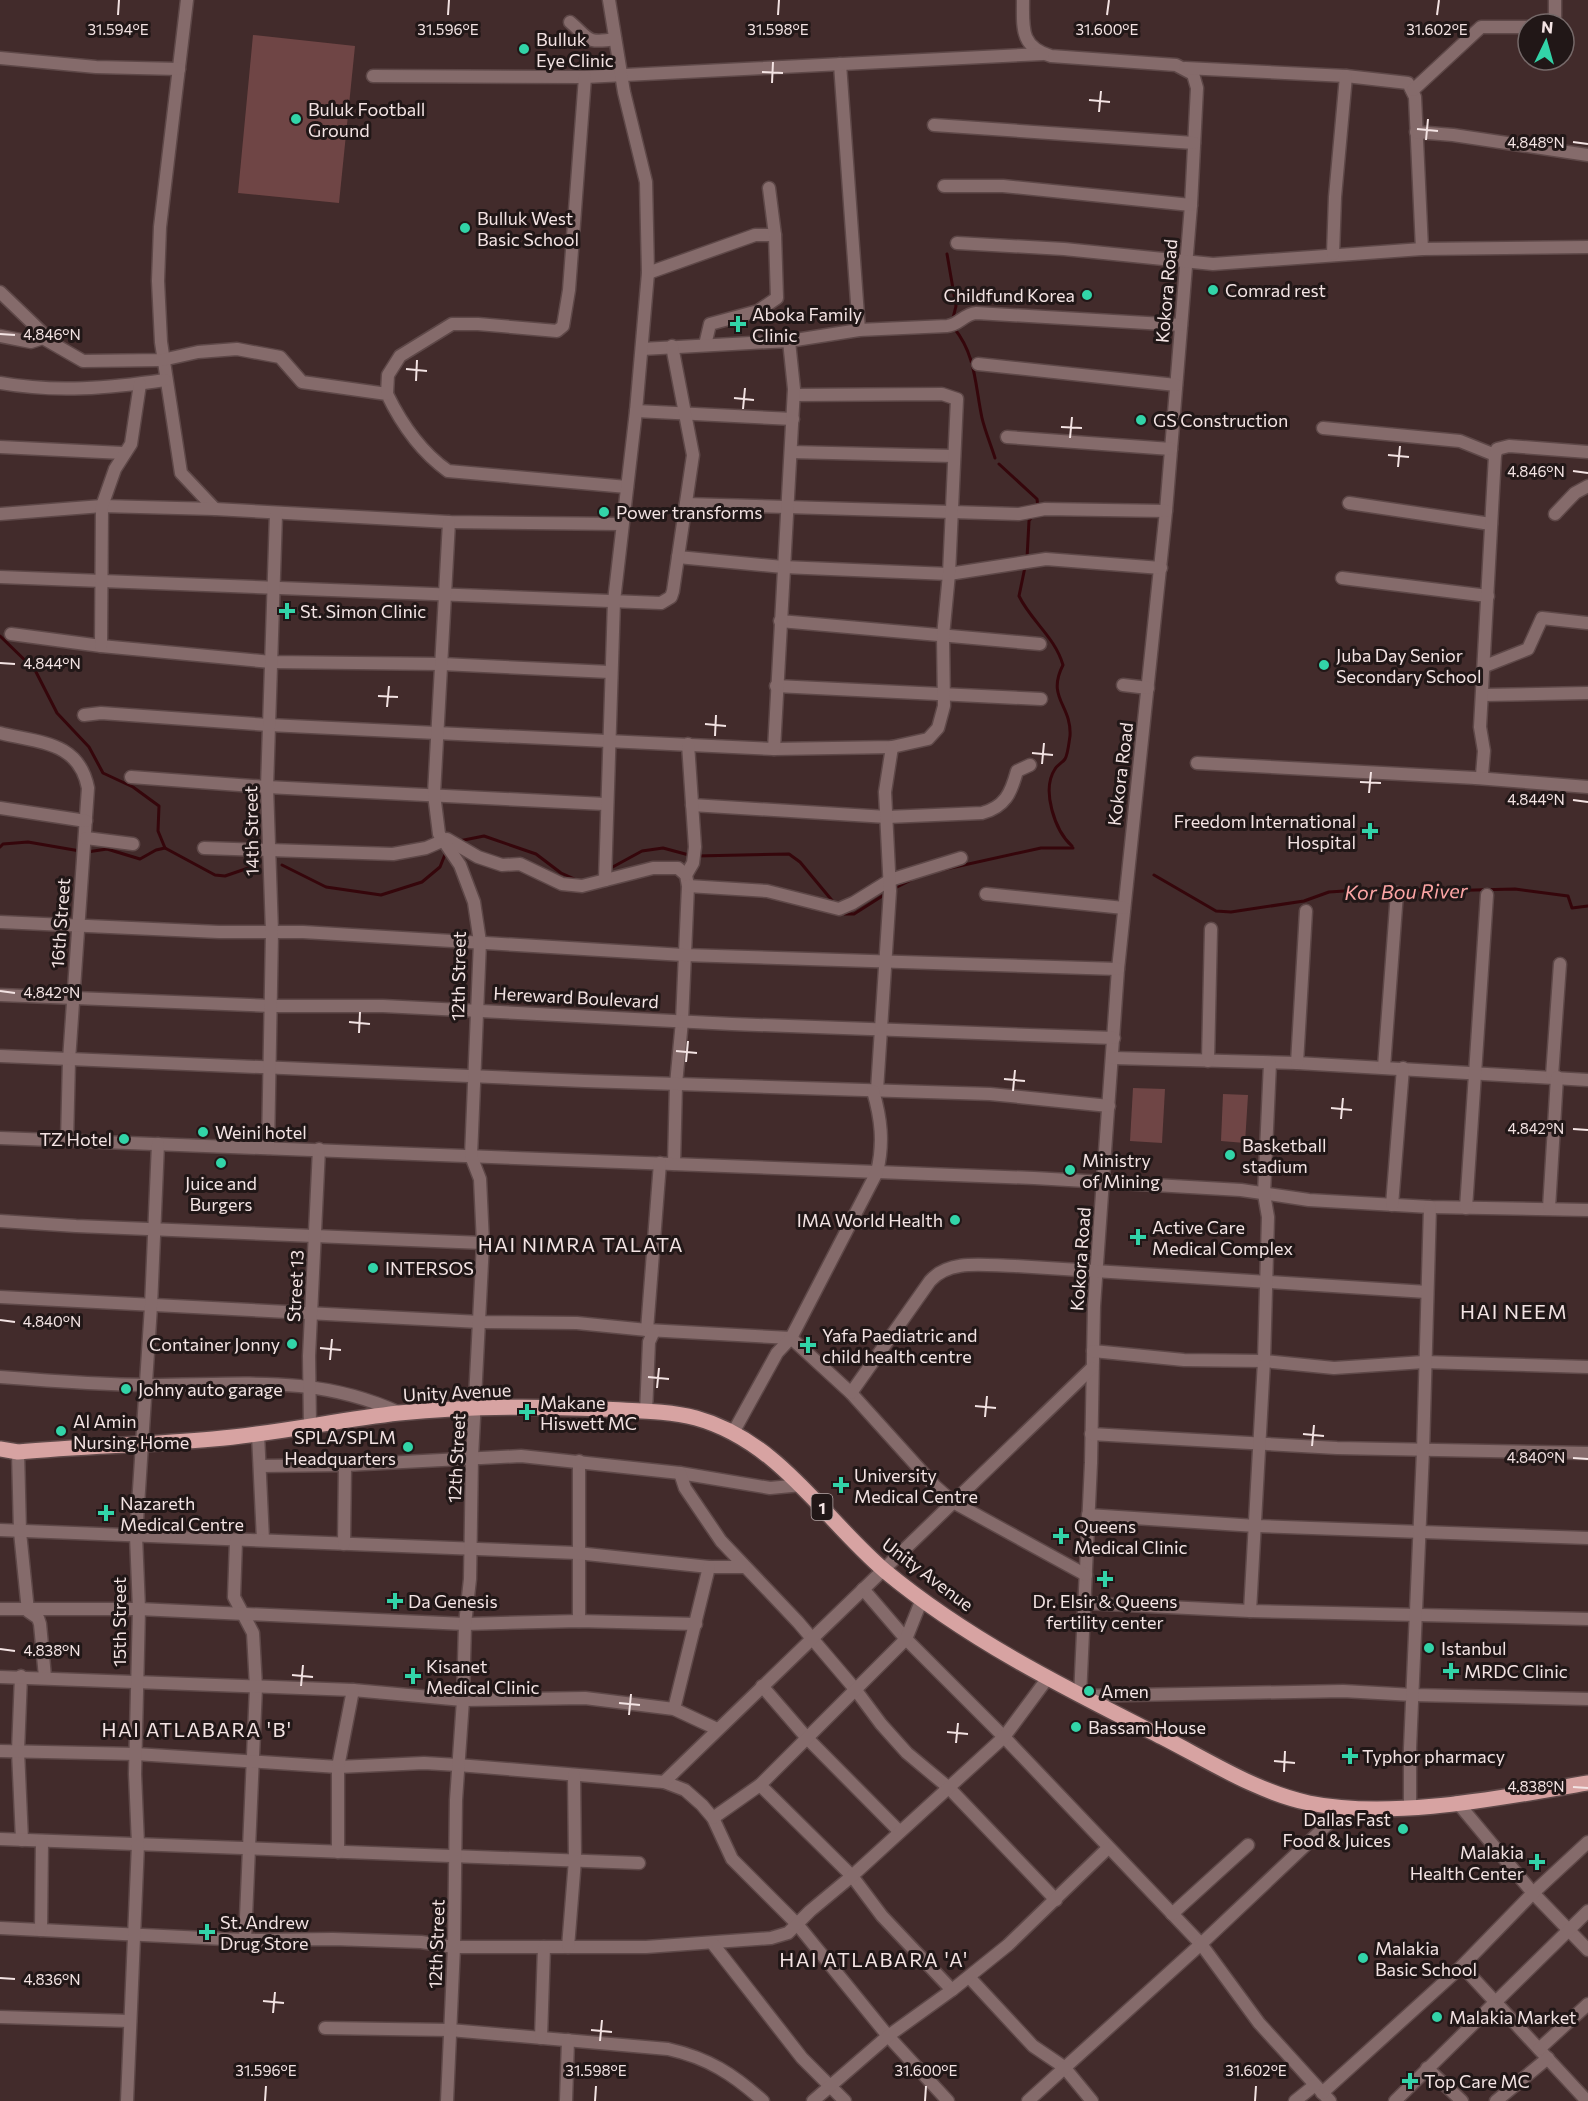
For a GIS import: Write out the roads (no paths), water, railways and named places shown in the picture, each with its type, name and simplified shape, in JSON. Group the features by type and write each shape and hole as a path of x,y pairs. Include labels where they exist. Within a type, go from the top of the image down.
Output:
{"main road":[{"name":"Unity Avenue","path":"0,1449 18,1452 258,1434 400,1413 476,1409 573,1408 646,1412 696,1418 734,1431 802,1485 883,1569 922,1599 1047,1679 1236,1775 1286,1796 1311,1803 1346,1808 1410,1808 1588,1783"}],"street":[{"path":"187,0 160,227 158,281 162,360 182,473 215,508"},
{"path":"605,880 605,804 614,601 621,524 636,411 648,273 646,182 622,74 609,0"},
{"path":"1023,0 1027,39 1031,47 1044,54"},
{"path":"570,22 581,35 592,41 615,39"},
{"path":"1413,90 1481,27 1516,27"},
{"path":"373,76 585,77 1044,54 1185,68 1400,81 1408,83 1413,90 1422,249"},
{"path":"0,58 96,67 179,69"},
{"path":"840,64 859,330"},
{"name":"Kokora Road","path":"1080,1696 1096,1271 1118,969 1161,568 1191,205 1197,88 1193,74 1185,68"},
{"path":"1333,254 1335,197 1346,76"},
{"path":"585,77 569,290 563,326 557,332 478,324 452,324 400,356 388,375 387,394 396,413 432,460 448,471 627,487"},
{"path":"934,124 1194,143"},
{"path":"1416,132 1454,135 1588,155"},
{"path":"944,186 1003,186 1191,205"},
{"path":"705,345 710,324 758,310 777,298 775,235 770,188"},
{"path":"648,273 755,235 775,235"},
{"path":"957,243 1064,249 1186,262 1228,263 1422,249 1588,247"},
{"path":"0,292 61,350"},
{"path":"642,349 789,341 859,330 947,326 976,313 1181,325"},
{"path":"0,336 31,342 43,338 83,361 162,360 198,352 237,349 280,357 302,382 387,394"},
{"path":"774,749 794,395 789,341"},
{"path":"0,577 654,604 667,600 673,591 693,455 672,346"},
{"path":"978,364 1176,385"},
{"path":"0,383 79,390 165,380"},
{"path":"101,646 102,506 123,453 131,444 140,384"},
{"path":"84,715 101,712 269,725 774,749 892,747 928,739 938,728 944,706 943,636 959,404 953,396 794,395"},
{"path":"636,411 792,419"},
{"path":"1323,428 1460,441 1495,455"},
{"path":"1007,437 1171,450"},
{"path":"1476,778 1484,771 1480,726 1497,449 1509,446 1588,452"},
{"path":"0,447 123,453"},
{"path":"791,452 954,456"},
{"path":"1555,514 1575,493 1588,486"},
{"path":"1349,503 1491,524"},
{"path":"686,504 1019,514 1045,509 1166,511"},
{"path":"0,514 102,506 215,508 276,514 449,522 621,524"},
{"name":"14th Street","path":"268,1148 272,932 267,787 276,514"},
{"name":"12th Street","path":"447,2101 454,1947 458,1765 463,1700 483,1243 480,1179 471,1156 480,942 474,902 460,865 441,837 434,794 442,664 443,594 449,522"},
{"path":"678,557 783,567 949,574 1046,559 1161,568"},
{"path":"1342,578 1488,596"},
{"path":"1485,666 1528,649 1542,618 1587,622"},
{"path":"780,621 1040,644"},
{"path":"11,634 101,646 271,662 442,664 610,672"},
{"path":"1124,685 1148,688"},
{"path":"776,686 1041,699"},
{"path":"1483,695 1588,693"},
{"name":"16th Street","path":"0,733 67,751 84,770 88,788 69,1060 67,1141"},
{"path":"674,1164 687,881 695,856 688,744"},
{"path":"734,1431 777,1353 791,1338 878,1172 882,1133 875,1090 890,880 885,792 892,747"},
{"path":"1197,763 1476,778 1588,787"},
{"path":"692,805 887,817 982,813 996,809 1006,800 1017,771 1030,765"},
{"path":"131,777 267,787 605,804"},
{"path":"0,808 86,821"},
{"path":"204,848 393,854 426,848 441,837 478,857 502,865 520,864 562,884 582,886 666,867 678,868 687,881 767,891 839,909 890,880 961,858"},
{"path":"86,838 133,844"},
{"path":"1384,1067 1397,892"},
{"path":"986,894 1124,908"},
{"path":"1466,1208 1487,896"},
{"path":"1296,1063 1306,911"},
{"path":"0,922 480,942 684,955 1118,969"},
{"path":"1208,1061 1211,929"},
{"path":"1549,1208 1560,964"},
{"name":"Hereward Boulevard","path":"0,995 272,1006 383,1006 682,1021 1114,1038"},
{"path":"0,1056 475,1077 1018,1096 1109,1106"},
{"path":"1113,1058 1476,1071 1588,1080"},
{"path":"1250,1611 1264,1361 1268,1217 1264,1194 1270,1063"},
{"path":"1392,1205 1403,1068"},
{"path":"0,1138 878,1172 1241,1190 1309,1200 1392,1205 1588,1210"},
{"name":"15th Street","path":"127,2101 138,1844 135,1754 139,1609 136,1536 147,1385 158,1144"},
{"name":"Street 13","path":"310,1425 309,1385 319,1149"},
{"path":"646,1412 660,1163"},
{"path":"1410,1808 1430,1207"},
{"path":"0,1221 155,1230 483,1243"},
{"path":"851,1393 938,1271 948,1267 1096,1271 1427,1292"},
{"path":"0,1297 480,1322 577,1323 651,1330 791,1338 851,1393 934,1486 953,1502 1086,1575"},
{"path":"1093,1351 1184,1359 1264,1361 1334,1368 1424,1362 1588,1367"},
{"path":"664,1782 1092,1368"},
{"path":"0,1377 147,1385 309,1385 354,1394 400,1413"},
{"path":"258,1434 263,1540"},
{"path":"1091,1434 1423,1451 1588,1453"},
{"path":"18,1452 20,1532 28,1611 38,1618 40,1624 45,1677"},
{"path":"260,1466 345,1465 521,1456 680,1473 770,1488 802,1485"},
{"path":"579,1461 577,1553 579,1621"},
{"path":"344,1544 345,1465"},
{"path":"680,1473 701,1513 721,1541 813,1640 855,1689 881,1724 907,1753 949,1788 1056,1900"},
{"path":"1088,1515 1256,1526 1588,1538"},
{"path":"0,1530 577,1553 709,1567 744,1567"},
{"path":"236,1541 234,1597 253,1633 256,1687 244,1940"},
{"path":"674,1708 709,1567"},
{"path":"863,1589 906,1639 1004,1737 1201,1944 1259,2023 1322,2093"},
{"path":"713,1818 760,1785 906,1639 922,1599"},
{"path":"1085,1603 1250,1611 1588,1620"},
{"path":"0,1609 28,1611 139,1609 465,1624 579,1621 696,1624"},
{"path":"21,1676 18,1751 22,1840"},
{"path":"0,1677 353,1690 463,1700 585,1698 674,1708 717,1729"},
{"path":"0,1928 244,1940 333,1939 421,1942 454,1947 713,1944 771,1938 788,1933 1004,1737 1047,1679"},
{"path":"762,1686 807,1738 899,1831"},
{"path":"338,1852 338,1767 353,1690"},
{"path":"1080,1696 1342,1691 1588,1699"},
{"path":"0,1750 135,1754 338,1767 423,1763 664,1782 693,1796 713,1818 732,1858 797,1924 888,2036 948,2101"},
{"path":"568,1947 574,1860 574,1775"},
{"path":"760,1785 852,1876 882,1916 952,1990"},
{"path":"1458,1802 1533,1893 1588,1950"},
{"path":"1028,2101 1346,1808"},
{"path":"0,1839 639,1863"},
{"path":"41,1930 42,1841"},
{"path":"1295,2101 1322,2093 1462,1966 1533,1893 1588,1842"},
{"path":"1172,1914 1248,1845"},
{"path":"813,2101 888,2036 952,1990 1008,1945 1108,1848"},
{"path":"1395,2101 1588,1911"},
{"path":"713,1944 802,2058 845,2101"},
{"path":"541,2038 544,1947"},
{"path":"1462,1966 1587,2101"},
{"path":"969,1977 1033,2046 1065,2067 1092,2101"},
{"path":"1496,2101 1544,2054 1588,2004"},
{"path":"0,2017 130,2021"},
{"path":"325,2028 450,2030 668,2049 698,2055 736,2078 764,2101"},
{"path":"566,2101 568,2040"},
{"path":"1427,2068 1462,2101"}],"waterway":[{"path":"947,254 956,306 952,322"},
{"path":"954,328 971,360 982,418 995,458"},
{"path":"999,464 1037,499 1038,507"},
{"path":"1027,558 1029,521 1033,515"},
{"path":"1025,567 1019,596 1049,637 1063,665 1057,686 1070,725 1070,736 1066,757 1056,768 1049,788 1055,821 1072,846"},
{"name":"Kor Bou River","path":"0,636 35,670 57,713 89,747 103,773 133,787 159,806 158,831 165,848 215,875 225,876 257,865"},
{"path":"459,841 484,836 536,854 561,873 579,881"},
{"path":"0,847 3,844 28,842 80,851"},
{"path":"87,852 107,849 140,859 165,848"},
{"path":"609,869 642,851 663,848 689,855"},
{"path":"937,871 1041,848 1073,848"},
{"path":"282,865 326,887 381,895 422,882 440,867 446,852"},
{"path":"696,856 789,854 800,862 835,904"},
{"name":"Kor Bou River","path":"1154,875 1216,911 1231,912 1304,901 1329,892 1391,888 1435,891 1515,889 1568,896 1572,908 1588,906"},
{"path":"893,889 911,880"},
{"path":"841,911 845,914 854,914 887,893"}],"place":[{"name":"Bulluk Eye Clinic","path":"524,49"},
{"name":"Buluk Football Ground","path":"296,119"},
{"name":"Bulluk West Basic School","path":"465,228"},
{"name":"Comrad rest","path":"1213,290"},
{"name":"Childfund Korea","path":"1087,295"},
{"name":"Aboka Family Clinic","path":"738,324"},
{"name":"GS Construction","path":"1141,420"},
{"name":"Power transforms","path":"604,512"},
{"name":"St. Simon Clinic","path":"287,611"},
{"name":"Juba Day Senior Secondary School","path":"1324,665"},
{"name":"Freedom International Hospital","path":"1370,831"},
{"name":"Weini hotel","path":"203,1132"},
{"name":"TZ Hotel","path":"124,1139"},
{"name":"Basketball stadium","path":"1230,1155"},
{"name":"Juice and Burgers","path":"221,1163"},
{"name":"Ministry of Mining","path":"1070,1170"},
{"name":"IMA World Health","path":"955,1220"},
{"name":"Active Care Medical Complex","path":"1138,1237"},
{"name":"INTERSOS","path":"373,1268"},
{"name":"Container Jonny","path":"292,1344"},
{"name":"Yafa Paediatric and child health centre","path":"808,1345"},
{"name":"Johny auto garage","path":"126,1389"},
{"name":"Makane Hiswett MC","path":"527,1412"},
{"name":"Al Amin Nursing Home","path":"61,1431"},
{"name":"SPLA/SPLM Headquarters","path":"408,1447"},
{"name":"University Medical Centre","path":"841,1485"},
{"name":"Nazareth Medical Centre","path":"106,1513"},
{"name":"Queens Medical Clinic","path":"1061,1536"},
{"name":"Dr. Elsir & Queens fertility center","path":"1105,1579"},
{"name":"Da Genesis","path":"395,1601"},
{"name":"Istanbul","path":"1429,1648"},
{"name":"MRDC Clinic","path":"1451,1671"},
{"name":"Kisanet Medical Clinic","path":"413,1676"},
{"name":"Amen","path":"1089,1691"},
{"name":"Bassam House","path":"1076,1727"},
{"name":"Typhor pharmacy","path":"1350,1756"},
{"name":"Dallas Fast Food & Juices","path":"1403,1829"},
{"name":"Malakia Health Center","path":"1537,1862"},
{"name":"St. Andrew Drug Store","path":"207,1932"},
{"name":"Malakia Basic School","path":"1363,1958"},
{"name":"Malakia Market","path":"1437,2017"},
{"name":"Top Care MC","path":"1410,2081"}],"district":[{"name":"HAI NIMRA TALATA","path":"581,1244"},
{"name":"HAI NEEM","path":"1514,1311"},
{"name":"HAI ATLABARA 'B'","path":"197,1729"},
{"name":"HAI ATLABARA 'A'","path":"874,1959"}]}
